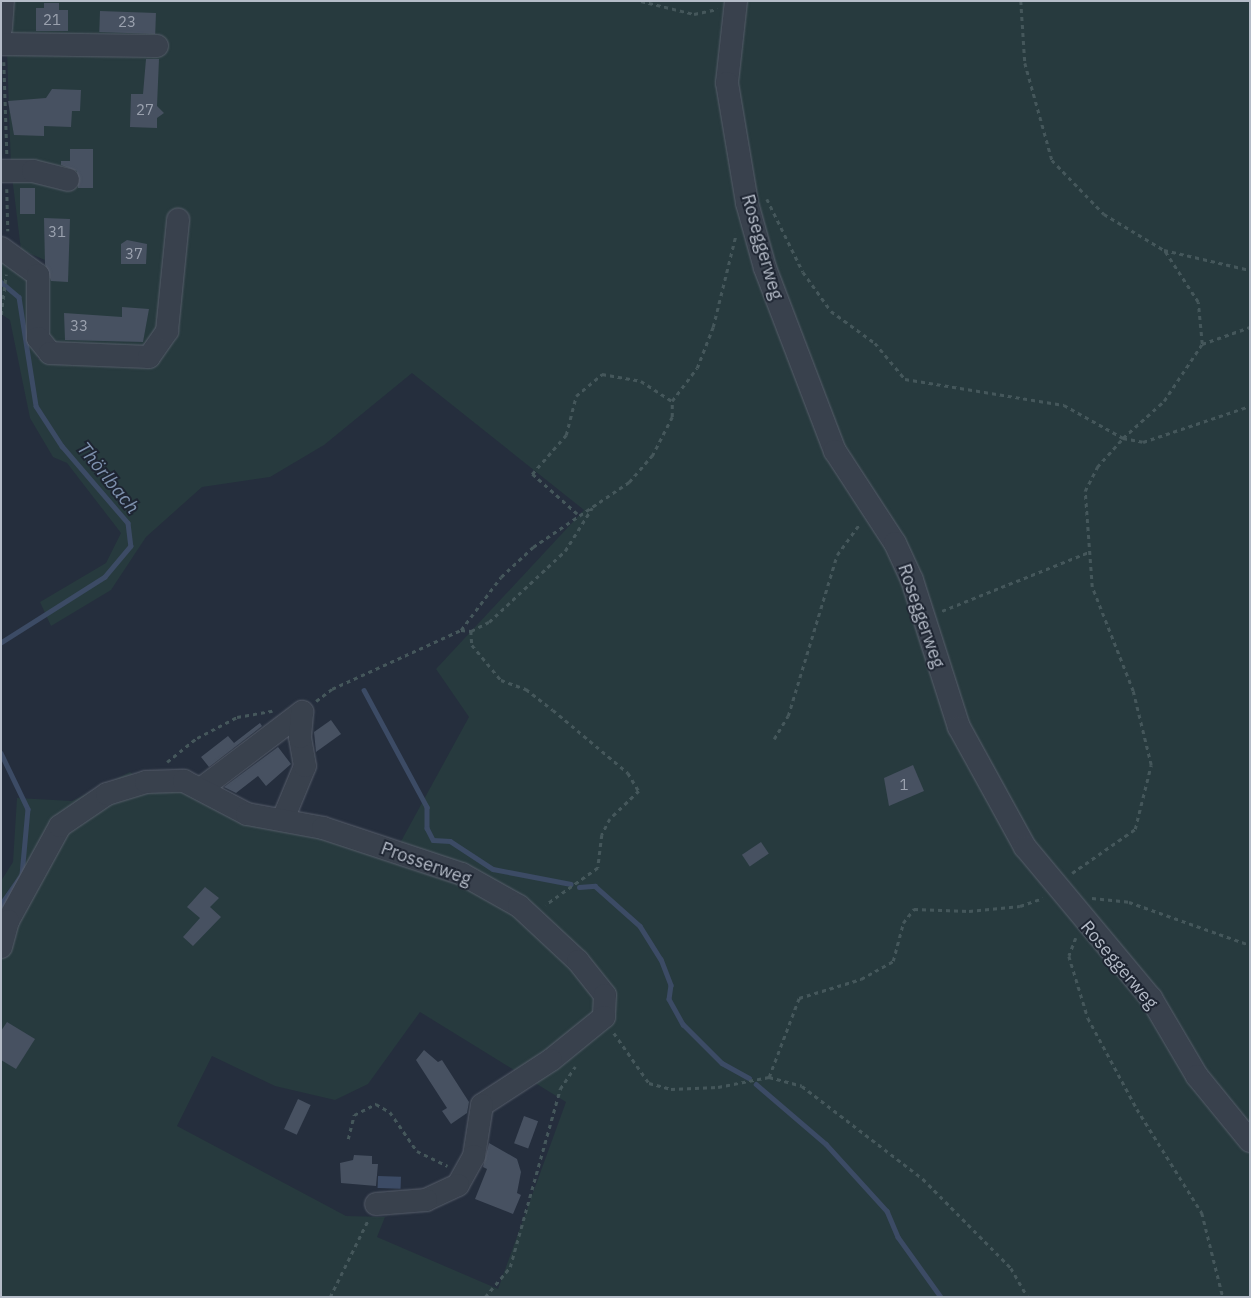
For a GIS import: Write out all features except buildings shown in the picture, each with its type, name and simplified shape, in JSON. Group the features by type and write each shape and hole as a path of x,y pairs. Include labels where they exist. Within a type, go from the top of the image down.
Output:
{"street":[{"path":"3,1 3,39 157,46"},
{"name":"Roseggerweg","path":"736,3 727,84 755,198 766,268 835,451 895,543 923,616 959,727 1025,847 1056,889 1151,998 1196,1076 1250,1141"},
{"path":"4,171 33,171 68,180"},
{"path":"5,255 38,275 38,338 50,353 149,358 167,331 178,220"},
{"path":"202,788 302,712"},
{"path":"284,819 305,766 300,737 302,712"},
{"name":"Prosserweg","path":"1,946 5,921 60,826 107,794 146,782 184,781 202,788 247,814 284,819 462,874 532,918 578,962 605,995 604,1017"},
{"path":"376,1204 426,1200 458,1185 481,1134 482,1105 551,1060 604,1017"}],"path":[{"path":"641,1 694,14 736,3"},
{"path":"1021,1 1025,63 1052,160 1104,214 1164,250 1250,270"},
{"path":"1,315 4,295 5,255 3,39"},
{"path":"146,782 197,738 237,718 261,710 302,712 332,689 461,630 501,577 577,514 592,508 629,482 652,456 672,417 672,401 697,368 713,327 755,198 788,233 803,272 831,311 875,343 905,379 980,394 1014,393 1064,404 1123,438 1143,442 1250,406"},
{"path":"1164,250 1198,302 1202,344"},
{"path":"769,1077 799,998 861,979 893,961 903,923 914,909 968,911 1020,906 1056,889 1135,829 1151,765 1133,691 1092,587 1085,491 1097,468 1123,438 1164,401 1202,344 1250,327"},
{"path":"577,514 532,474 566,435 576,396 602,374 641,381 672,401"},
{"path":"774,739 788,716 837,555 871,507"},
{"path":"461,630 471,632 489,622 565,551 592,508"},
{"path":"923,616 961,606 1089,552"},
{"path":"471,632 472,645 501,680 526,689 560,716 628,773 639,791 610,819 602,835 598,868 532,918"},
{"path":"1056,889 1129,902 1250,944"},
{"path":"1082,920 1069,956 1088,1018 1137,1109 1202,1213 1224,1297"},
{"path":"604,1017 649,1083 671,1089 718,1087 769,1077 802,1086 923,1179 1011,1268 1028,1297"},
{"path":"485,1297 510,1267 560,1089 576,1064"},
{"path":"348,1139 354,1115 376,1104 390,1112 417,1150 442,1165 466,1170"},
{"path":"330,1297 376,1204"}],"green space":[{"path":"11,1 1250,1 1250,1297 1,1297 1,881 13,862 17,798 72,801 130,772 151,788 184,791 399,845 469,717 436,669 584,510 412,373 324,445 270,477 202,487 146,537 111,590 51,626 40,602 106,563 121,533 67,463 53,457 30,418 10,320 1,314 1,258 30,275 32,336 38,359 62,360 46,342 45,260 21,250 11,168 7,52","holes":["420,1012 566,1102 498,1289 377,1237 385,1217 346,1216 177,1126 212,1056 275,1086 335,1100 368,1084"]}],"water":[{"path":"378,1176 401,1177 401,1189 378,1188"}],"waterway":[{"name":"Thörlbach","path":"1,282 19,297 36,406 62,446 128,523 131,546 105,577 1,643"},
{"path":"364,690 427,807 427,828 433,840 450,841 493,869 571,884"},
{"name":"Thörlbach","path":"1,753 28,809 22,875 1,905"},
{"path":"579,887 595,886 640,926 661,959 671,985 669,999 683,1024 722,1063 749,1078"},
{"path":"756,1084 826,1144 887,1211 898,1237 941,1297"}]}
